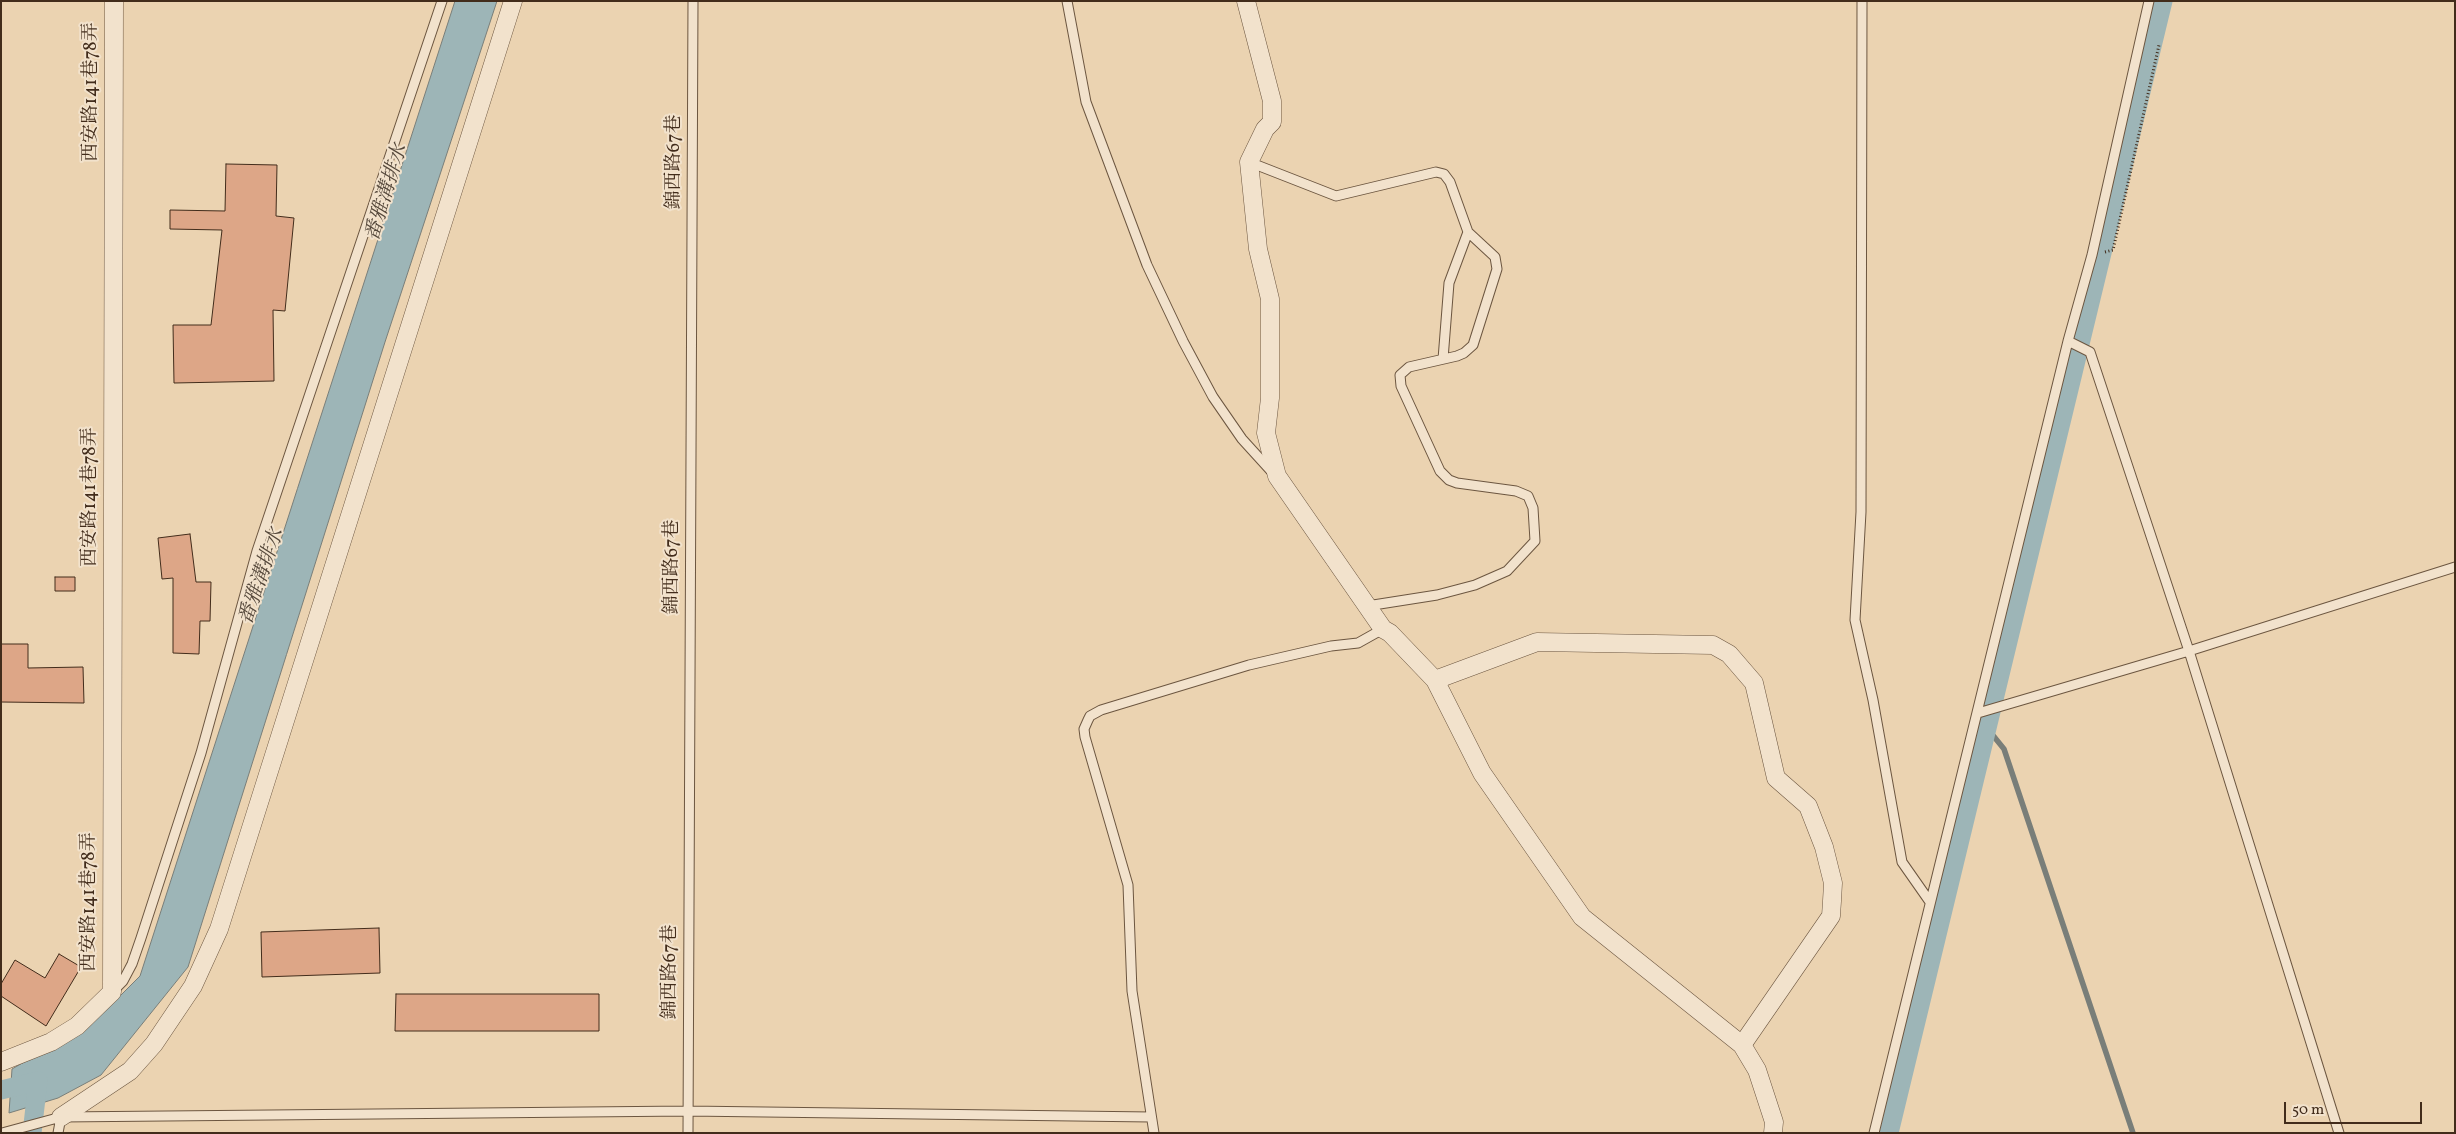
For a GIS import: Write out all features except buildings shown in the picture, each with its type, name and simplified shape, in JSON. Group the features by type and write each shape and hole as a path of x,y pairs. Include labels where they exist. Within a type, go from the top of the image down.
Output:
{"street":[{"name":"西安路141巷78弄","path":"112,992 114,1"},
{"path":"60,1125 130,1071 154,1044 193,986 219,929 513,1"},
{"path":"1246,1 1272,100 1272,122 1264,129 1250,162 1258,249 1270,299 1270,398 1266,433 1277,476 1383,629 1390,633 1435,680 1482,773 1582,917 1742,1045 1757,1070 1774,1122 1773,1133"},
{"path":"1435,680 1537,642 1713,645 1729,654 1754,682 1776,778 1808,806 1824,847 1833,883 1831,916 1742,1045"},
{"path":"1,1062 51,1042 77,1026 112,992"}],"lane":[{"path":"112,992 127,972 141,938 201,753 257,551 442,1"},
{"name":"錦西路67巷","path":"688,1133 693,1"},
{"path":"1067,1 1086,102 1147,265 1213,397 1242,439 1277,476"},
{"path":"1862,1 1861,512 1855,620 1873,700 1902,862 1930,902"},
{"path":"1874,1133 2068,341 2092,255 2149,1"},
{"path":"1250,162 1336,196 1436,172 1444,174 1450,182 1468,232 1495,257 1497,269 1473,345 1464,353 1409,367 1400,374 1401,386 1440,471 1449,480 1458,483 1516,491 1528,496 1533,508 1535,541 1507,571 1475,585 1437,595 1367,606"},
{"path":"1443,359 1449,283 1468,232"},
{"path":"2068,341 2090,352 2188,651 2339,1133"},
{"path":"1978,713 2188,651 2455,566"},
{"path":"1154,1133 1132,991 1128,885 1085,737 1088,720 1090,716 1101,710 1249,665 1331,646 1358,643 1383,629"},
{"path":"2,1133 60,1125 688,1111 1151,1117"}],"path":[{"path":"2112,250 2159,46"}],"water":[{"path":"455,1 497,1 385,342 188,967 101,1075 58,1098 9,1113 12,1069 95,1021 140,976"}],"waterway":[{"path":"1889,1133 2163,1"},
{"path":"1987,728 2004,749 2133,1133"},
{"path":"32,1133 38,1081"},
{"name":"番雅溝排水","path":"1,1090 34,1082"}]}
